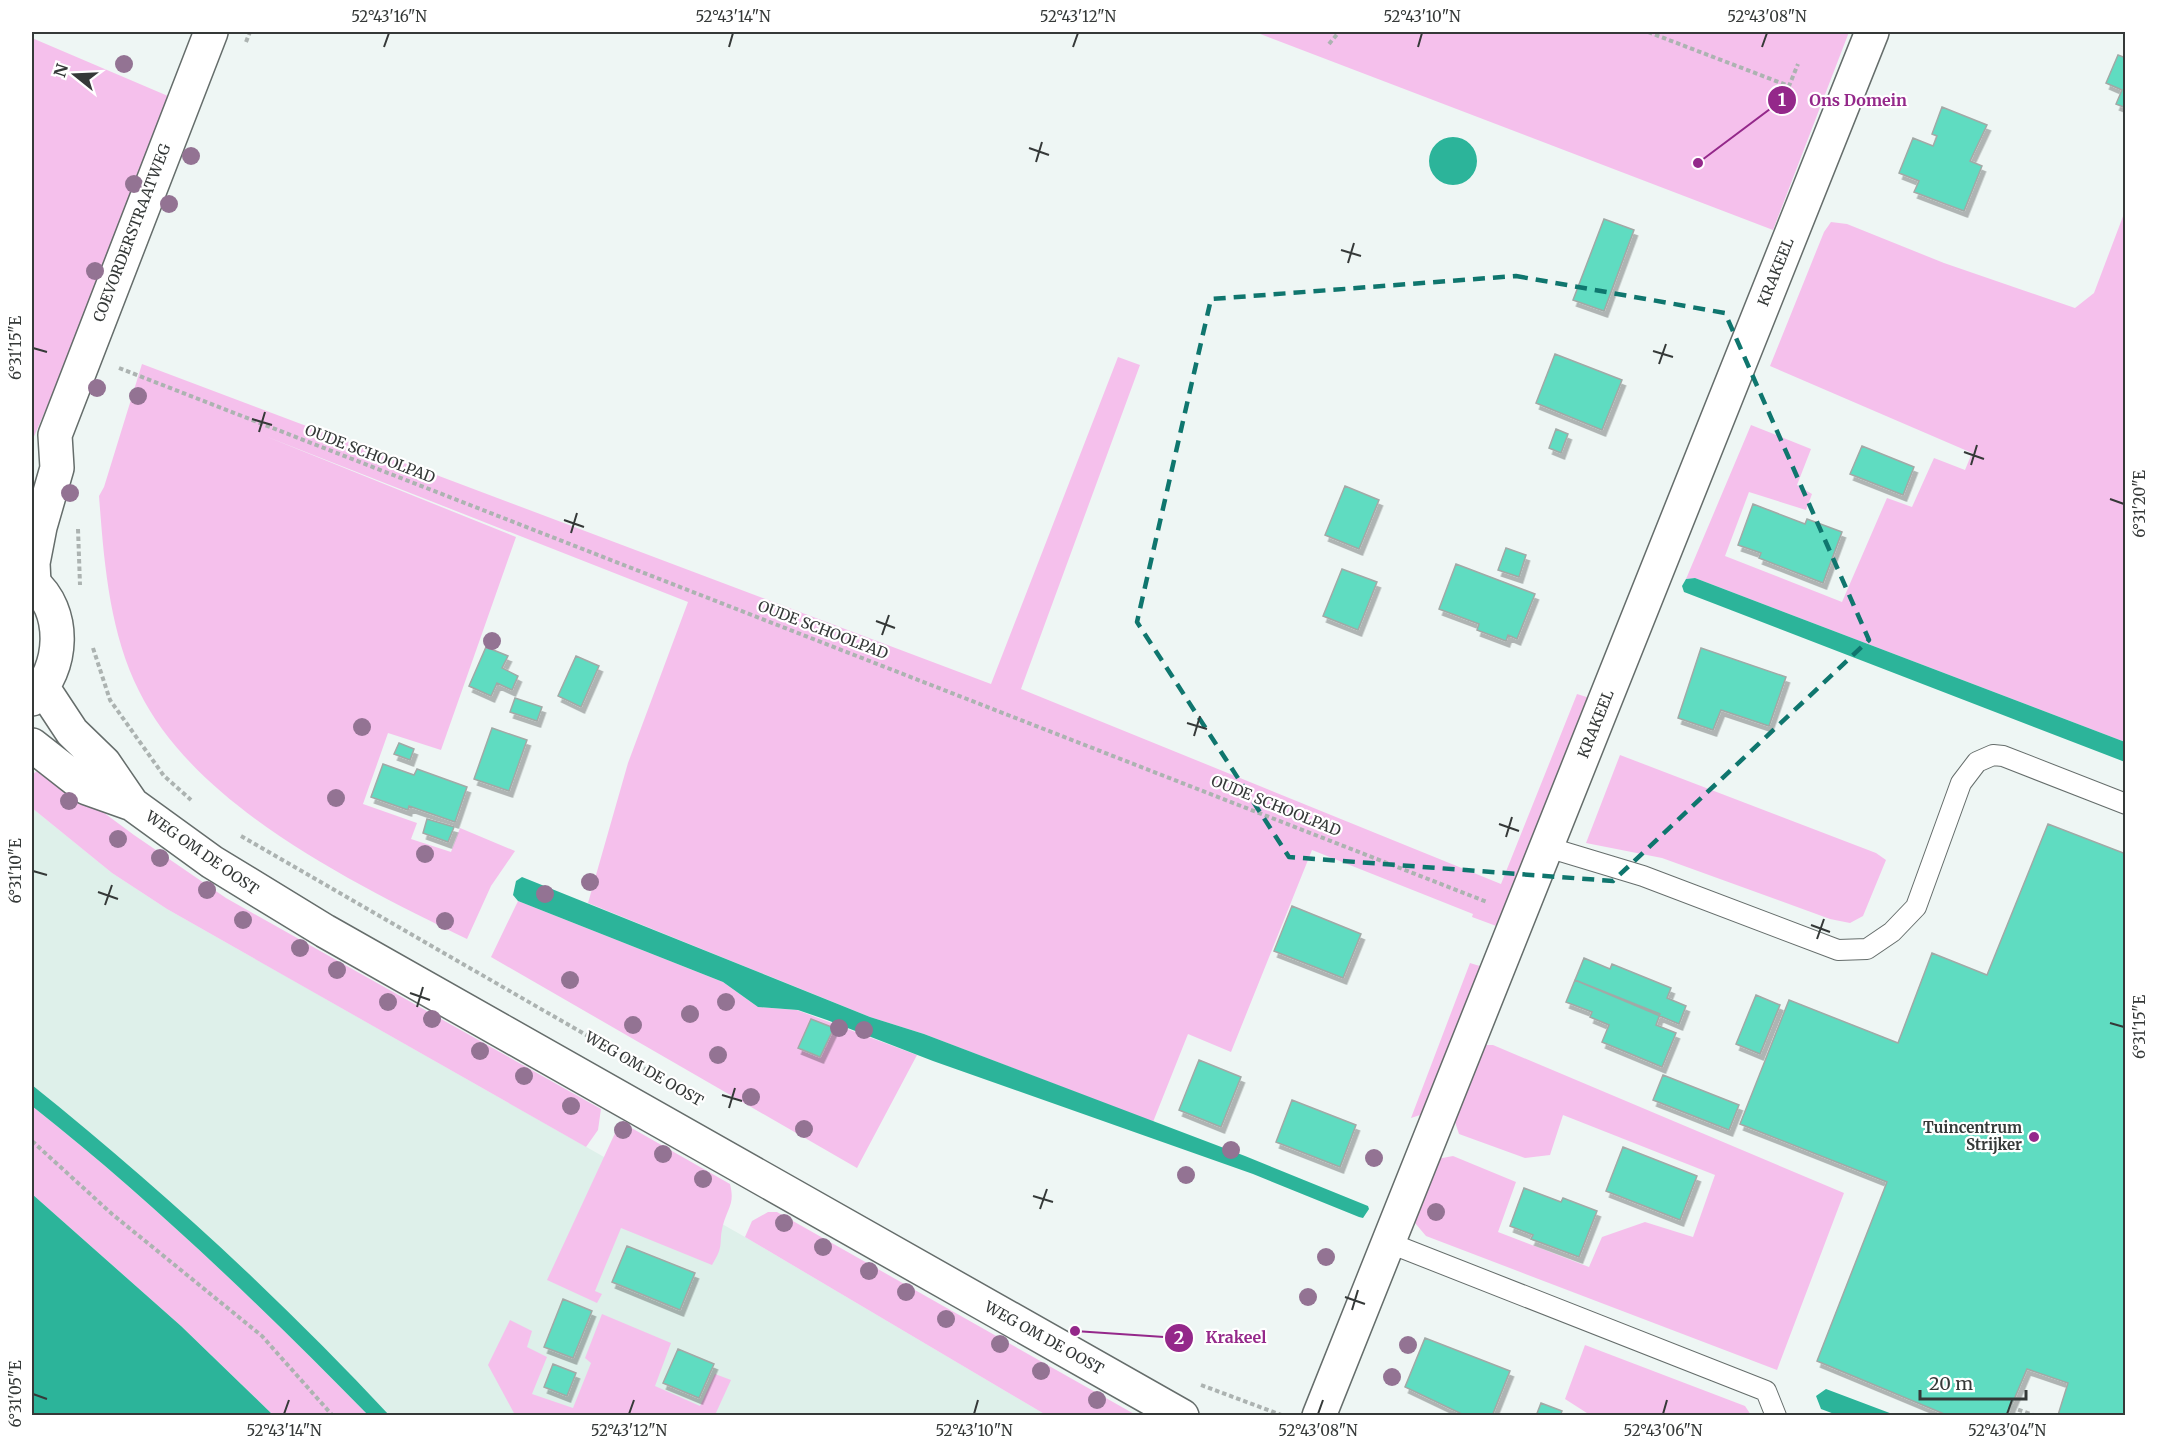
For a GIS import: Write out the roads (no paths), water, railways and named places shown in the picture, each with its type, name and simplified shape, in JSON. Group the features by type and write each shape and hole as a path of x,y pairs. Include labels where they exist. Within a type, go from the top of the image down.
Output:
{"street":[{"name":"COEVORDERSTRAATWEG","path":"32,461 55,435 211,32"},
{"name":"KRAKEEL","path":"1318,1416 1872,32"},
{"name":"COEVORDERSTRAATWEG","path":"33,583 33,563 40,527 57,468 55,435"},
{"path":"33,583 48,602 56,623 57,645 53,667 37,693"},
{"name":"WEG OM DE OOST","path":"37,693 104,763 132,804"},
{"name":"WEG OM DE OOST","path":"32,745 87,788 132,804 212,862 325,931 1182,1416"}],"lane":[{"path":"1547,847 1643,876 1838,950 1867,949 1892,932 1916,907 1961,783 1977,762 1993,755 2003,756 2126,804"},
{"path":"1387,1242 1767,1391 1776,1416"}],"place":[{"name":"Ons Domein","path":"1698,163"},
{"name":"Tuincentrum Strijker","path":"2034,1137"},
{"name":"Krakeel","path":"1075,1331"}]}
